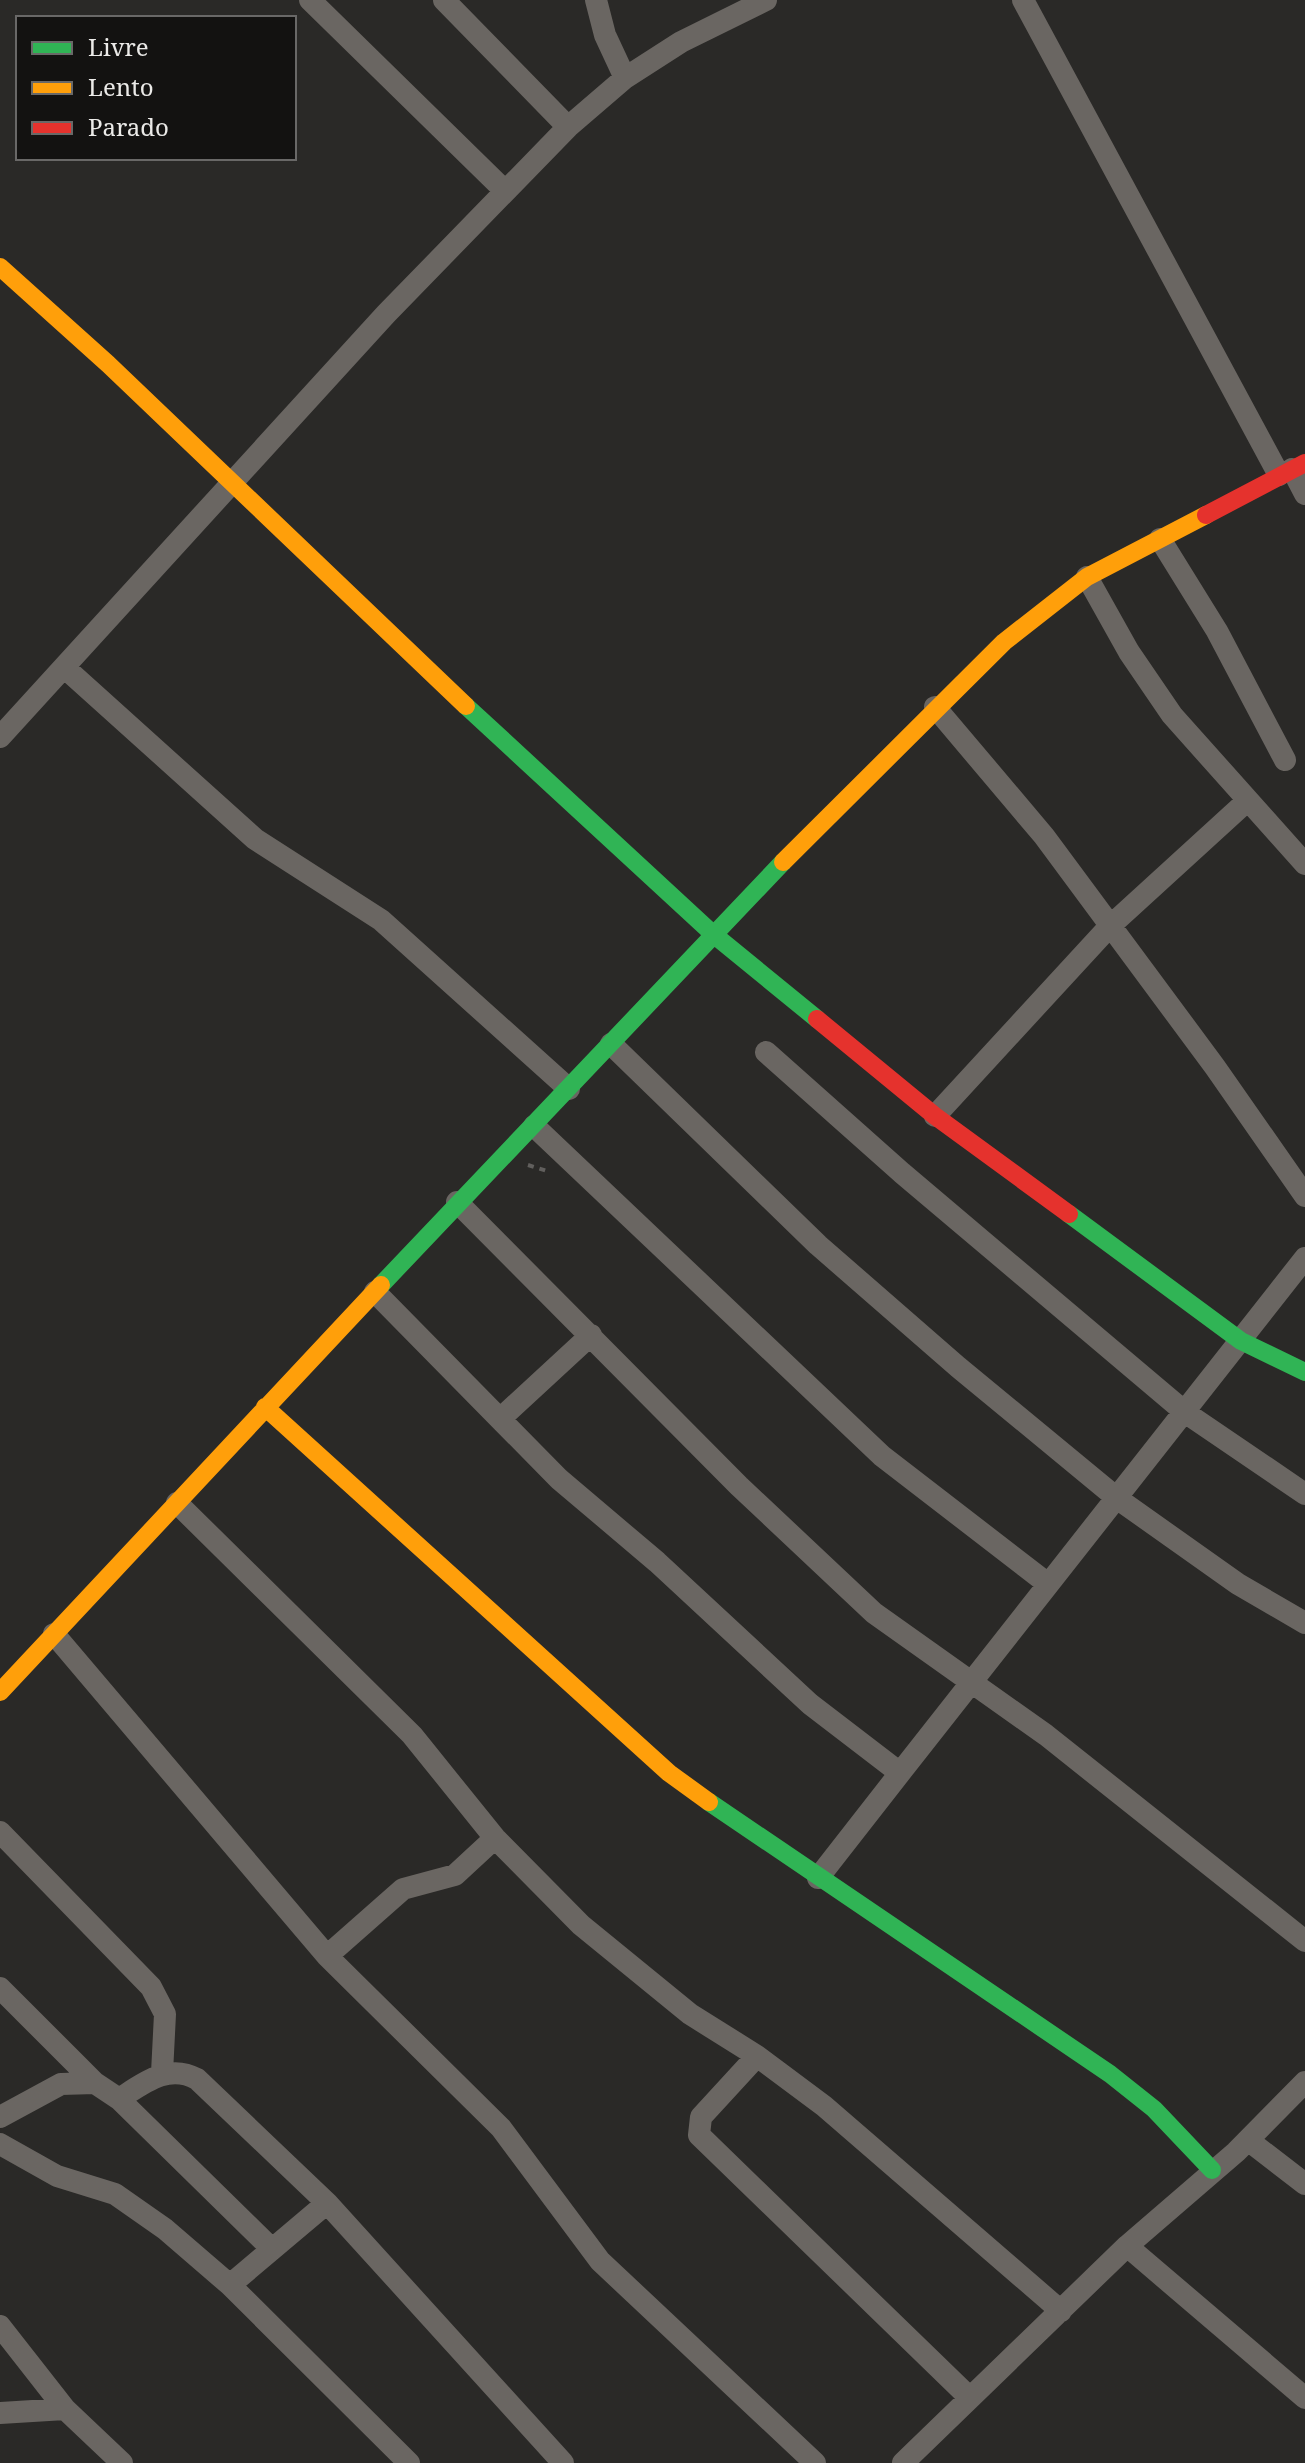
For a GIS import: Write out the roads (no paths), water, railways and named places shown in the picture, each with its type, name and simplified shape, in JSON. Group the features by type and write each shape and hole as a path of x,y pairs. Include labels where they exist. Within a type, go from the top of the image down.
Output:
{"street":[{"path":"310,0 505,191"},
{"path":"444,0 568,127"},
{"path":"596,0 605,35 625,78"},
{"path":"1023,0 1305,494"},
{"path":"0,737 386,314 568,127 625,78 681,42 755,2"},
{"path":"0,267 108,364 495,734 713,934 935,1116 1241,1341 1305,1372"},
{"path":"1,1689 457,1202 534,1126 713,934 935,707 1004,642 1087,577 1292,469"},
{"path":"1160,539 1217,631 1285,760"},
{"path":"1087,577 1129,652 1172,715 1305,864"},
{"path":"64,667 255,839 381,920 569,1089"},
{"path":"935,707 1044,836 1215,1067 1305,1196"},
{"path":"935,1116 1109,927 1247,801"},
{"path":"611,1044 818,1245 958,1367 1118,1499 1238,1584 1305,1623"},
{"path":"766,1052 902,1173 1186,1413 1305,1494"},
{"path":"534,1126 871,1447 1048,1584"},
{"path":"457,1202 829,1574 907,1639 1046,1735 1305,1941"},
{"path":"818,1878 970,1680 1118,1499 1305,1258"},
{"path":"375,1292 559,1479 657,1562 810,1704 900,1773"},
{"path":"500,1419 591,1335"},
{"path":"265,1407 669,1773 1134,2092 1212,2170"},
{"path":"177,1503 412,1735 495,1838 581,1925 690,2014 757,2056 824,2106 1061,2311"},
{"path":"54,1634 327,1956 501,2128 600,2261 815,2463"},
{"path":"0,1832 151,1987 165,2014 162,2073"},
{"path":"327,1956 403,1889 455,1875 495,1838"},
{"path":"0,1988 95,2083 119,2099 272,2249"},
{"path":"757,2056 701,2117 699,2135 970,2398"},
{"path":"119,2099 162,2073 183,2071 197,2079 327,2203 563,2463"},
{"path":"903,2463 1127,2246 1248,2140 1305,2082"},
{"path":"0,2117 61,2084 95,2083"},
{"path":"1248,2140 1305,2184"},
{"path":"0,2144 57,2176 115,2194 165,2229 230,2285 409,2463"},
{"path":"230,2285 327,2203"},
{"path":"1127,2246 1305,2398"},
{"path":"0,2326 65,2409 122,2463"},
{"path":"0,2413 65,2409"}]}
